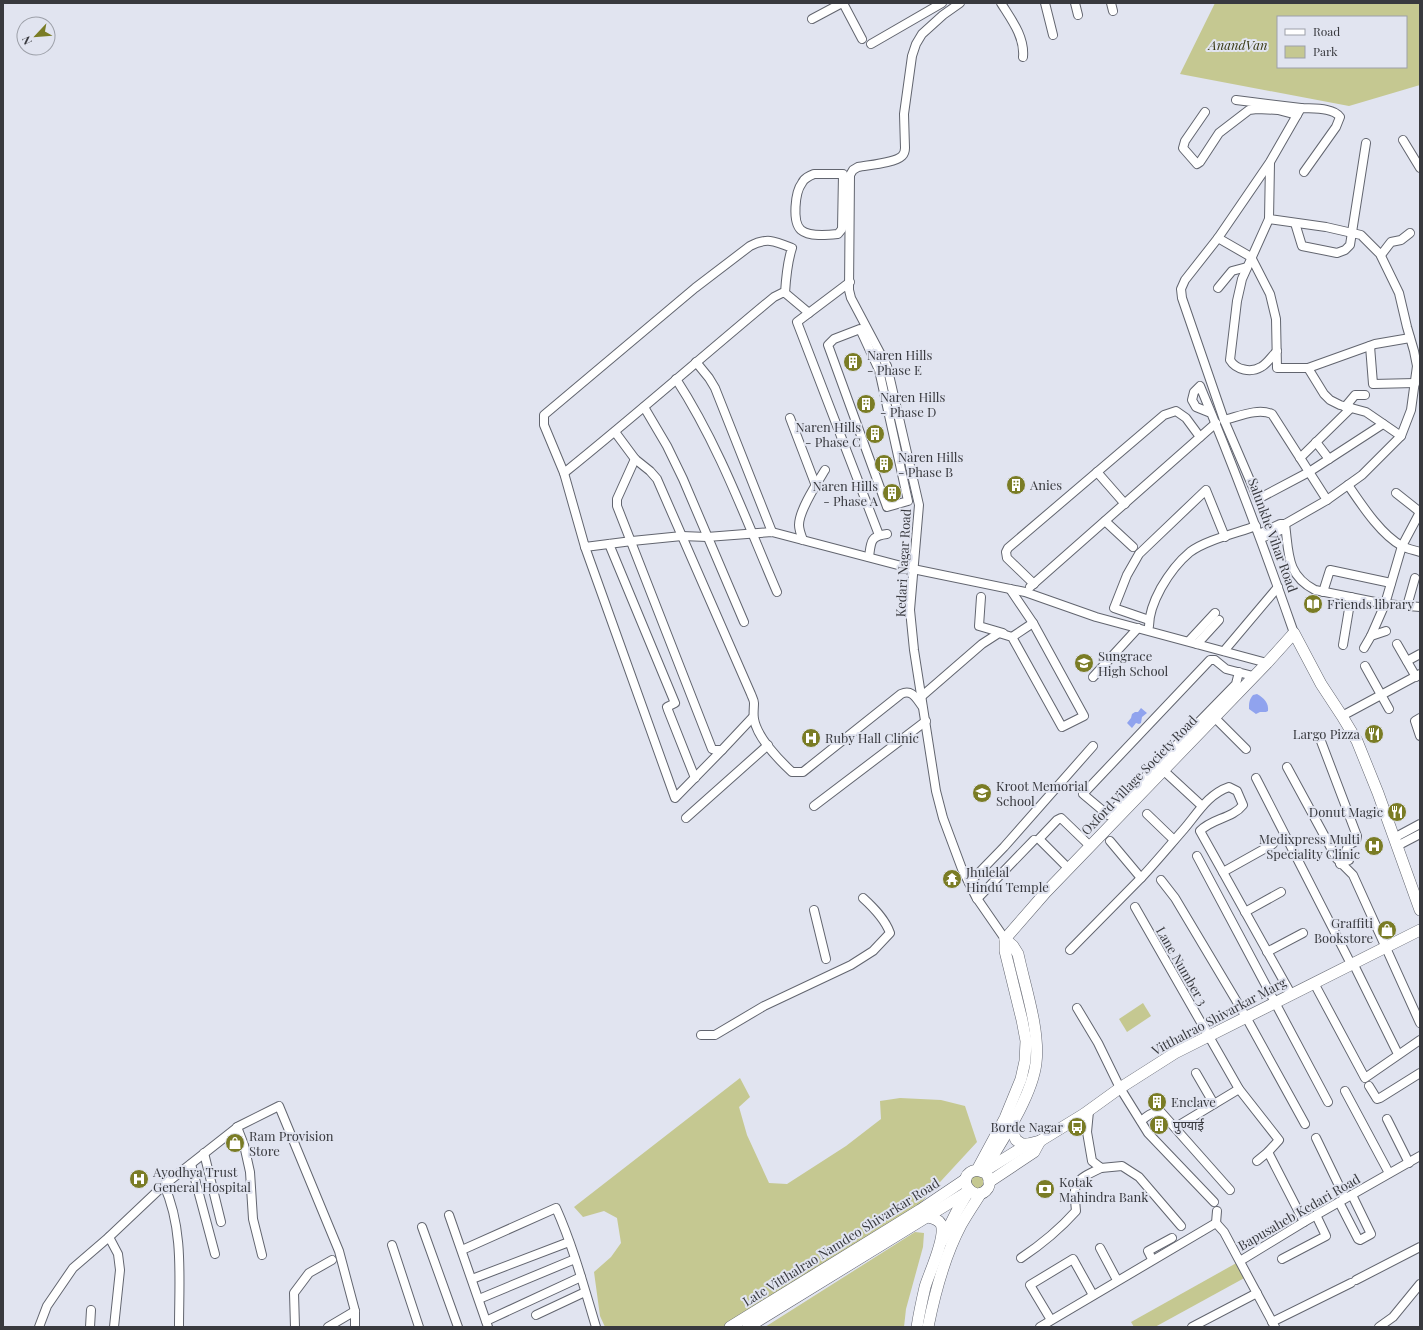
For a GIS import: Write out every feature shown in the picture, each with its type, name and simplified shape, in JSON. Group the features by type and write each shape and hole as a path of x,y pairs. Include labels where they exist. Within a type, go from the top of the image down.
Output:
{"street":[{"path":"812,19 842,3 862,40"},
{"path":"871,44 942,3"},
{"name":"Kedari Nagar Road","path":"960,3 943,15 922,34 914,50 904,114 904,153 901,157 893,161 858,167 850,174 846,193 850,282 849,290 887,366 919,505 910,610 914,650 936,791 941,811 962,869 977,899 1005,939"},
{"path":"1001,3 1020,35 1024,49 1023,57"},
{"path":"1045,3 1053,35"},
{"path":"1075,3 1078,15"},
{"path":"1236,100 1299,112"},
{"path":"1205,112 1185,141 1183,148 1197,164 1200,162 1219,133 1249,110 1257,109 1299,112 1330,111 1337,113 1340,117 1336,127 1304,172"},
{"path":"1299,112 1270,162 1218,238 1185,280 1181,289 1182,298 1224,420 1258,500 1310,472 1383,424"},
{"path":"1403,140 1420,168"},
{"path":"1295,223 1302,246 1337,253 1345,250 1350,244 1366,143"},
{"path":"1270,162 1269,219 1242,279 1237,301 1230,360 1238,368 1255,369 1262,367 1277,351"},
{"path":"814,174 843,174 846,193 842,229 838,234 822,235 808,233 802,231 798,226 796,220 796,200 801,183 806,179 814,174"},
{"path":"1148,630 1149,620 1158,594 1176,566 1191,551 1214,540 1225,537 1281,530 1285,524 1327,500 1362,475 1401,436 1411,410 1418,367 1417,352 1410,338 1399,293 1381,255 1361,235 1269,219"},
{"path":"1381,255 1390,242 1401,240 1410,234"},
{"path":"1218,238 1251,257 1270,294 1276,319 1277,368 1308,368 1379,343 1410,338"},
{"path":"753,717 675,798 585,547 564,473 544,425 544,415 695,288 750,246 759,241 771,240 792,248 788,260 785,293"},
{"path":"1218,288 1232,271 1247,267"},
{"path":"850,282 797,322 883,535 875,537 872,541 868,558"},
{"path":"564,473 615,432 774,297 782,292 785,293 808,313"},
{"path":"860,329 879,370 895,445 908,501 887,507 828,345 834,339 860,329"},
{"path":"1370,346 1372,384 1415,383"},
{"path":"696,362 715,388 772,532"},
{"path":"1308,368 1324,394 1330,400 1348,408 1366,412 1401,436"},
{"path":"676,379 694,408 715,448 777,592"},
{"name":"Salunkhe Vihar Road","path":"1212,413 1196,407 1192,400 1194,392 1200,386 1212,413 1259,533 1294,633 1321,684 1342,716 1361,752 1420,910"},
{"path":"1300,458 1348,408 1355,395 1365,395"},
{"path":"644,407 667,446 744,622"},
{"path":"1411,410 1420,409"},
{"path":"1034,584 1007,558 1006,552 1008,548 1164,415 1176,411 1186,418 1200,437"},
{"path":"1224,420 1265,411 1272,414 1327,500"},
{"path":"790,418 816,486"},
{"path":"1025,592 1216,423"},
{"path":"615,432 635,459 650,471 657,480 751,694 754,703 753,717 756,726 782,764 792,772 803,772 901,694 906,692 915,696 924,708"},
{"path":"895,445 905,442"},
{"path":"1316,442 1329,459"},
{"path":"635,459 616,502 712,749 722,750"},
{"path":"803,540 799,525 800,518 809,498 825,470"},
{"path":"1097,472 1125,504"},
{"path":"1348,485 1365,510 1387,534 1402,546 1420,552"},
{"path":"1149,620 1114,608 1127,575 1139,554 1206,490 1225,537"},
{"path":"1364,648 1385,604 1402,546 1420,512 1396,493"},
{"path":"1105,521 1133,547"},
{"path":"1285,524 1289,555 1293,571 1305,585 1315,590 1385,604 1420,607"},
{"path":"585,547 682,536 707,537 772,532 913,569 1025,592 1096,617 1266,663"},
{"path":"609,544 675,702 667,707 695,778"},
{"path":"1324,592 1330,570 1391,583"},
{"path":"1407,606 1415,578"},
{"path":"1224,651 1278,587"},
{"path":"1010,589 1033,623 1084,716 1062,727 1012,636"},
{"path":"981,597 979,626 1012,636 1033,623"},
{"path":"1343,645 1351,597"},
{"path":"1193,643 1217,616"},
{"path":"1093,677 1138,628"},
{"path":"1371,636 1386,631"},
{"path":"922,696 982,644 1000,633 1003,634"},
{"name":"Oxford Village Society Road","path":"1005,939 1046,892 1090,846 1111,818 1163,770 1294,633"},
{"path":"1342,716 1381,694 1418,676 1397,644"},
{"path":"1407,661 1420,654"},
{"path":"1240,672 1236,684 1111,818 1083,794 1210,660 1215,660 1226,668 1240,672 1253,676"},
{"path":"1365,666 1389,709"},
{"path":"1214,717 1246,749"},
{"path":"1420,718 1415,721 1420,736"},
{"path":"814,806 926,721"},
{"path":"1319,736 1357,836 1356,841 1350,844 1346,850 1349,860 1340,864"},
{"path":"686,818 768,745"},
{"path":"969,884 1004,847 1093,746"},
{"path":"1287,767 1340,864 1353,875 1420,1023"},
{"path":"1163,770 1202,806"},
{"path":"1256,778 1398,1054"},
{"path":"1070,950 1141,878 1202,806 1223,789 1229,787 1237,791 1243,805 1238,812 1205,826 1200,831 1290,994"},
{"path":"1147,814 1174,840"},
{"path":"1068,868 1039,839 1056,820 1061,818 1090,846"},
{"path":"1395,842 1420,824"},
{"path":"1395,842 1420,834"},
{"path":"977,899 1034,840"},
{"path":"1110,841 1141,878"},
{"path":"1223,872 1273,844"},
{"path":"1197,856 1328,1102"},
{"path":"1161,880 1175,898 1246,1018 1305,1124"},
{"path":"1245,912 1281,892"},
{"path":"701,1035 715,1035 764,1006 851,965 873,951 890,933 882,918 873,907 862,898"},
{"name":"Lane Number 3","path":"1135,907 1239,1089 1279,1140 1268,1152"},
{"path":"814,910 826,959"},
{"name":"Vitthalrao Shivarkar Marg","path":"1040,1141 1089,1111 1120,1088 1175,1053 1210,1037 1290,994 1420,930"},
{"path":"1267,952 1303,933"},
{"path":"980,1170 1013,1123 1031,1083 1036,1063 1036,1040 1018,954 1013,946 1005,939"},
{"path":"980,1170 1021,1080 1025,1061 1026,1041 1005,951 1005,939"},
{"path":"1314,983 1365,1078 1420,1040"},
{"path":"1077,1008 1098,1043 1120,1088 1148,1133 1214,1202"},
{"path":"1196,1073 1214,1104"},
{"path":"1369,1086 1377,1099 1420,1074"},
{"path":"1176,1127 1239,1089"},
{"path":"1345,1091 1389,1173"},
{"path":"39,1327 47,1306 73,1268 164,1185 237,1127 279,1106 340,1251 354,1311 355,1327"},
{"path":"1089,1111 1087,1132 1092,1160 1100,1168"},
{"path":"1141,1121 1148,1115 1160,1111 1176,1127 1230,1190"},
{"path":"1387,1119 1409,1163"},
{"path":"1013,1123 1016,1140 1022,1144 1040,1141"},
{"path":"237,1127 244,1145 250,1172 252,1219 262,1255"},
{"path":"1316,1138 1345,1198 1358,1240 1360,1240 1371,1234 1345,1198"},
{"path":"928,1327 936,1289 949,1252 961,1225 981,1193 987,1189 990,1182 1034,1152 1040,1141"},
{"path":"981,1193 977,1194 969,1191 965,1183 970,1172 980,1170 1028,1144"},
{"path":"1256,1161 1268,1152 1304,1222"},
{"path":"204,1153 221,1222"},
{"name":"Bapusaheb Kedari Road","path":"1216,1223 1224,1232 1240,1261 1345,1198 1420,1156"},
{"path":"191,1164 215,1254"},
{"path":"1021,1258 1044,1243 1062,1227 1076,1211 1074,1190 1080,1178 1100,1168 1122,1166 1139,1177 1181,1226"},
{"path":"980,1170 987,1175 990,1182"},
{"name":"Late Vitthalrao Namdeo Shivarkar Road","path":"730,1327 920,1210 966,1179"},
{"path":"164,1185 170,1198 175,1217 178,1248 179,1327"},
{"path":"917,1327 926,1286 939,1248 957,1211 969,1191"},
{"name":"Late Vitthalrao Namdeo Shivarkar Road","path":"748,1327 969,1191"},
{"path":"462,1250 556,1208 575,1259 596,1327"},
{"path":"1040,1327 1152,1259 1216,1223 1217,1211"},
{"path":"449,1215 487,1324 580,1277"},
{"path":"1282,1259 1326,1236 1316,1215"},
{"path":"928,1216 938,1220 941,1225 942,1232 939,1248"},
{"path":"422,1227 458,1327"},
{"path":"108,1237 118,1254 120,1270 114,1327"},
{"path":"1152,1259 1148,1251 1172,1238"},
{"path":"472,1279 569,1242"},
{"path":"392,1245 418,1327"},
{"path":"1240,1261 1274,1324 1420,1247"},
{"path":"1100,1248 1117,1280"},
{"path":"479,1299 575,1259"},
{"path":"1051,1320 1030,1285 1073,1259 1093,1295"},
{"path":"296,1327 294,1293 309,1273 332,1260"},
{"path":"1384,1325 1420,1284"},
{"path":"536,1315 585,1292"},
{"path":"1192,1327 1257,1293"},
{"path":"90,1310 90,1327"},
{"path":"328,1327 354,1311"}],"green space":[{"name":"AnandVan","path":"1215,3 1420,3 1420,85 1349,106 1180,74"},
{"path":"1143,1003 1151,1016 1127,1032 1119,1019"},
{"path":"740,1078 750,1097 739,1107 747,1135 769,1183 787,1184 846,1146 881,1119 880,1101 900,1098 941,1100 965,1106 977,1142 917,1207 724,1327 605,1327 600,1316 594,1272 611,1257 621,1243 617,1218 604,1211 583,1217 574,1207"},
{"path":"991,1167 984,1189 979,1190 968,1184 970,1177"},
{"path":"915,1232 924,1233 923,1247 906,1309 904,1327 765,1327"},
{"path":"1240,1261 1248,1276 1155,1327 1134,1327 1131,1322"}],"water":[{"path":"1257,694 1266,701 1268,711 1256,714 1249,709 1251,698 1253,695"},
{"path":"1141,708 1147,713 1142,717 1141,723 1136,723 1132,728 1127,723 1132,714 1138,712"}],"place":[{"name":"Naren Hills - Phase E","path":"853,362"},
{"name":"Naren Hills - Phase D","path":"866,404"},
{"name":"Naren Hills - Phase C","path":"875,434"},
{"name":"Naren Hills - Phase B","path":"884,464"},
{"name":"Anies","path":"1016,485"},
{"name":"Naren Hills - Phase A","path":"892,493"},
{"name":"Friends library","path":"1313,604"},
{"name":"Sungrace High School","path":"1084,663"},
{"name":"Largo Pizza","path":"1374,734"},
{"name":"Ruby Hall Clinic","path":"811,738"},
{"name":"Kroot Memorial School","path":"982,793"},
{"name":"Donut Magic","path":"1397,812"},
{"name":"Medixpress Multi Speciality Clinic","path":"1374,846"},
{"name":"Jhulelal Hindu Temple","path":"952,879"},
{"name":"Graffiti Bookstore","path":"1387,930"},
{"name":"Enclave","path":"1157,1102"},
{"name":"पुण्याई","path":"1159,1125"},
{"name":"Borde Nagar","path":"1077,1127"},
{"name":"Ram Provision Store","path":"235,1143"},
{"name":"Ayodhya Trust General Hospital","path":"139,1179"},
{"name":"Kotak Mahindra Bank","path":"1045,1189"}]}
